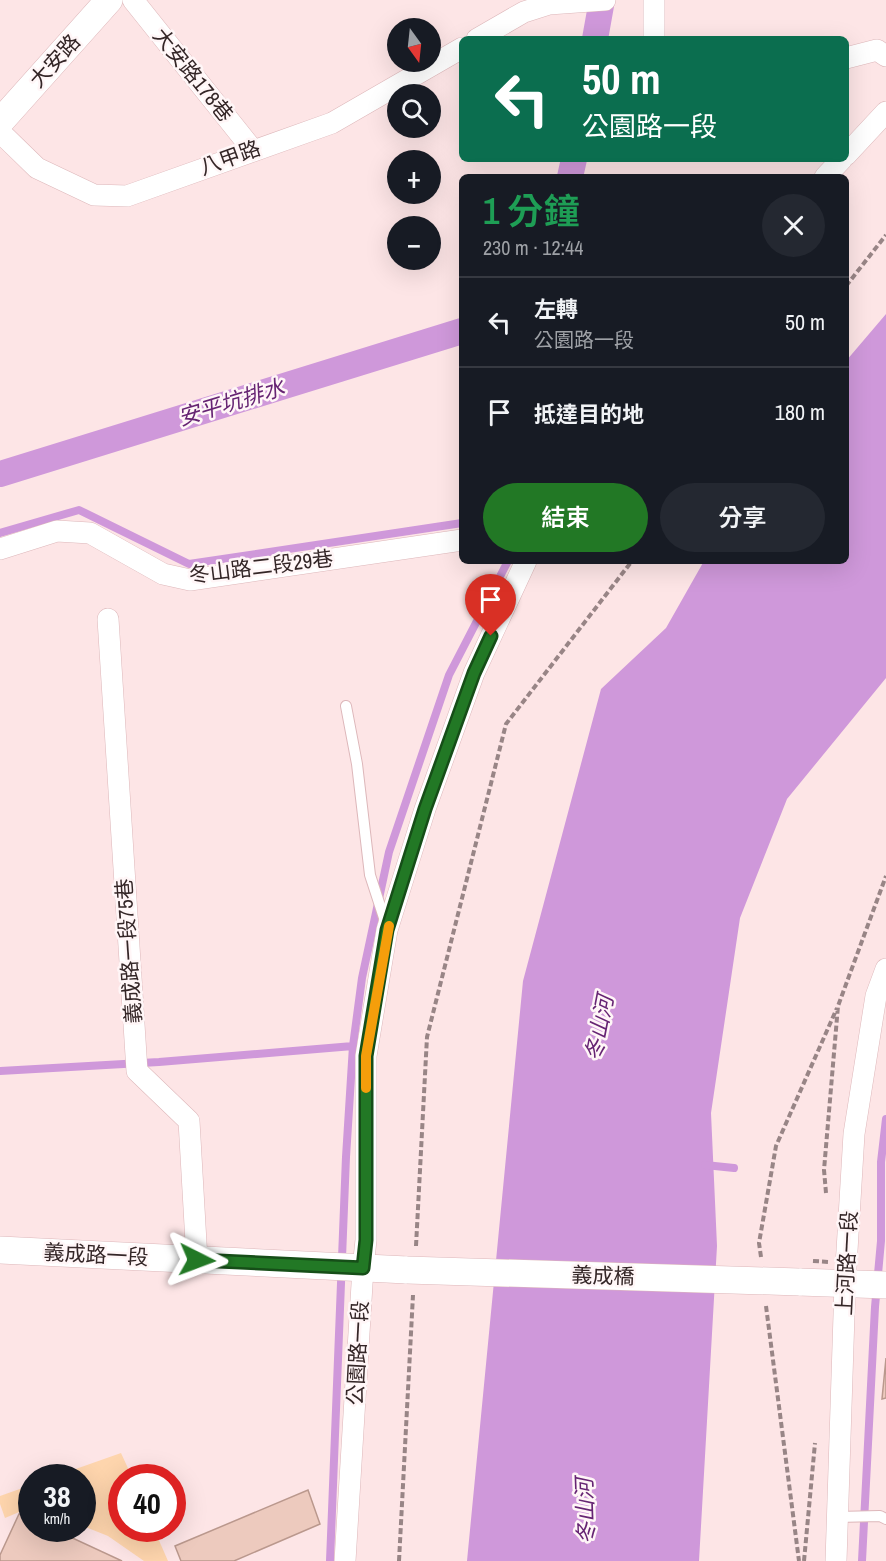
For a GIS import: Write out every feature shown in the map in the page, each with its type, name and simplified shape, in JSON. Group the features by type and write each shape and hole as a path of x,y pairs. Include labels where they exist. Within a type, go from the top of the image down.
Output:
{"street":[{"name":"大安路","path":"0,122 109,0"},
{"name":"大安路178巷","path":"133,0 252,149"},
{"path":"482,36 524,12 549,4 605,0"},
{"path":"654,0 654,36"},
{"name":"八甲路","path":"0,132 37,168 94,195 127,196 252,149 332,123 459,50"},
{"path":"849,57 876,50 886,56"},
{"path":"849,152 886,112"},
{"path":"828,174 839,162"},
{"name":"冬山路二段29巷","path":"0,549 57,531 90,533 163,574 190,580 459,540"},
{"name":"公園路一段","path":"345,1561 366,1240 366,1056 387,930 425,809 474,673 525,564"},
{"name":"義成路一段75巷","path":"108,619 137,1071 189,1121 197,1260"},
{"name":"上河路一段","path":"836,1561 845,1284 854,1134 876,996 886,969"},
{"name":"義成路一段","path":"0,1250 412,1271"},
{"name":"義成橋","path":"412,1271 845,1284"},
{"path":"845,1284 886,1285"}],"lane":[{"path":"346,706 357,764 370,875 387,930"},
{"path":"837,1517 880,1516 886,1519"}],"path":[{"path":"849,282 886,235"},
{"path":"399,1561 412,1271 427,1037 506,724 630,564"}],"shaded area":[{"path":"121,1453 126,1464 108,1464 108,1536 96,1531 96,1464 90,1464"},
{"path":"18,1490 18,1512 5,1518 0,1496"},
{"path":"117,1542 160,1542 168,1561 144,1561"}],"water":[{"name":"冬山河","path":"886,314 886,678 787,799 740,918 711,1113 717,1246 699,1561 467,1561 523,981 601,689 666,628 702,564 849,564 849,357"}],"building":[{"path":"886,1358 886,1398 882,1399"},
{"path":"308,1490 320,1524 234,1561 181,1561 175,1546"},
{"path":"18,1516 18,1542 81,1542 122,1561 0,1561 0,1555"}],"waterway":[{"name":"安平坑排水","path":"596,36 602,0"},
{"name":"安平坑排水","path":"571,174 573,162"},
{"name":"安平坑排水","path":"0,474 459,332"},
{"path":"0,533 79,510 189,564 459,523"},
{"path":"330,1561 346,1157 353,1046 362,978 389,852 449,675 506,564"},
{"path":"0,1071 159,1062 353,1046"},
{"path":"862,1561 875,1307 881,1241 881,1162 886,1119"},
{"path":"705,1165 734,1168"}],"slow traffic":[{"path":"366,1088 366,1056 389,926"}],"route":[{"path":"197,1260 363,1268 366,1240 366,1056 387,930 425,809 474,673 491,636"}]}
